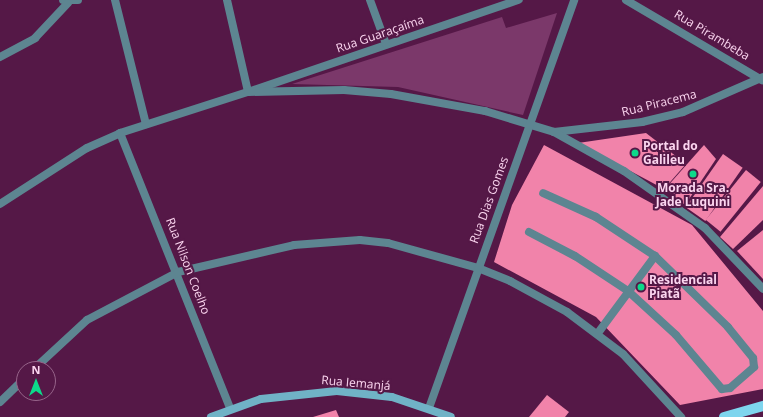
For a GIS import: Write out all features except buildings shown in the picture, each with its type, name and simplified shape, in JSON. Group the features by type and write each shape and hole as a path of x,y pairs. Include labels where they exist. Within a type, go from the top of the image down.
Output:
{"main road":[{"path":"724,417 763,406"}],"street":[{"path":"0,57 35,38 66,1 78,0"},
{"path":"115,0 146,124"},
{"path":"227,0 248,92"},
{"path":"370,0 386,44"},
{"path":"489,0 492,8"},
{"name":"Rua Guaraçaíma","path":"248,92 519,0"},
{"name":"Rua Dias Gomes","path":"429,408 574,0"},
{"name":"Rua Pirambeba","path":"626,0 762,78"},
{"name":"Rua Piracema","path":"554,132 642,122 683,112 762,78"},
{"path":"0,204 87,148 120,133 248,92 344,90 391,94 441,101 554,132 624,171 705,228 763,289"},
{"name":"Rua Nilson Coelho","path":"120,133 178,272 230,408"},
{"path":"529,232 576,256 628,291 665,324 722,389 730,388 752,369 755,361 728,328 655,256 596,217 543,193"},
{"path":"43,361 87,320 178,272 294,245 360,240 388,243 478,268 516,284 598,333 623,354 681,417"},
{"path":"598,333 655,256"},
{"path":"0,402 16,387"},
{"name":"Rua Iemanjá","path":"211,417 230,408 289,394 337,391 392,397 429,408 451,417"}],"shaded area":[{"path":"557,13 523,115 398,87 292,84 502,17 506,28"}],"place":[{"name":"Portal do Galileu","path":"635,153"},
{"name":"Morada Sra. Jade Luquini","path":"693,174"},
{"name":"Residencial Piatã","path":"641,287"}]}
